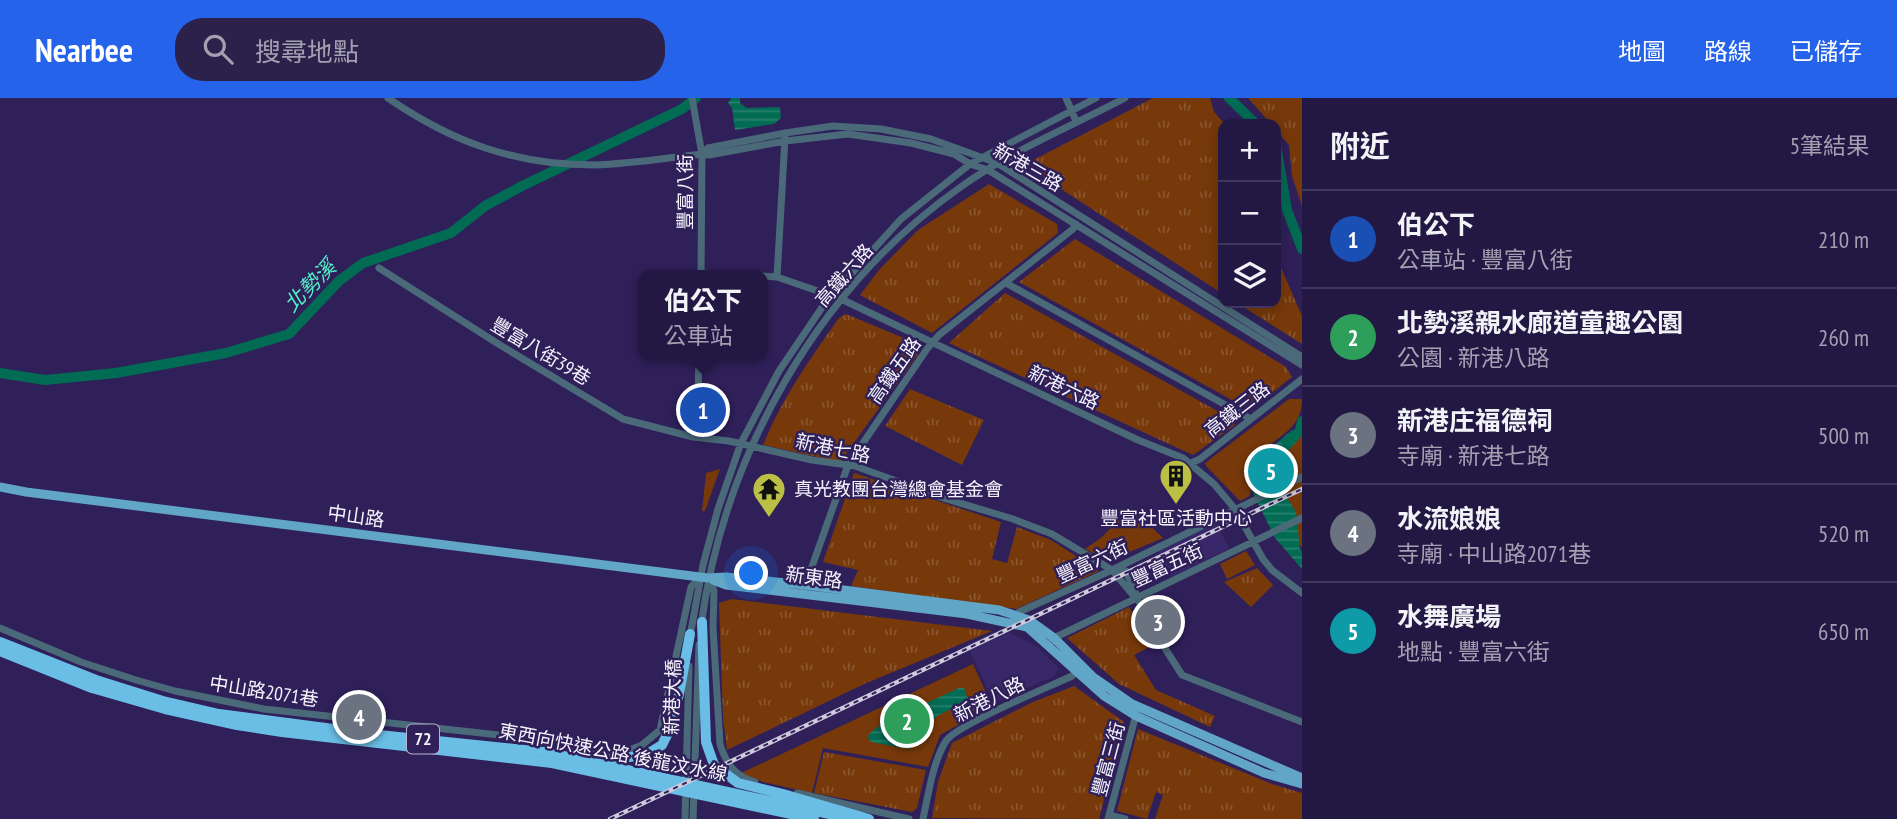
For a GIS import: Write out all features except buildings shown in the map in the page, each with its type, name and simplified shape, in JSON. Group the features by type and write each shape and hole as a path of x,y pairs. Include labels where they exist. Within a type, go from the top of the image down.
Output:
{"highway":[{"path":"702,622 706,742 714,765 738,783 783,793 869,819"},
{"path":"583,760 644,756 662,744 678,694 690,634"},
{"name":"東西向快速公路 後龍汶水線","path":"0,642 96,680 163,701 219,714 486,745 583,760 852,819"},
{"name":"東西向快速公路 後龍汶水線","path":"0,651 92,688 165,709 225,722 282,732 552,763 814,819"}],"main road":[{"name":"中山路","path":"0,486 26,492 704,577"},
{"name":"新東路","path":"704,577 726,577 804,589 999,610 1014,618 1029,620 1079,669 1137,712 1264,773 1302,784"},
{"name":"新東路","path":"1137,712 1302,778"}],"street":[{"name":"新港三路","path":"388,98 426,124 471,144 543,162 595,165 709,155 833,127 881,129 931,139 997,163 1302,357"},
{"name":"豐富八街","path":"692,98 702,154 701,270"},
{"path":"1066,98 1076,121"},
{"name":"高鐵六路","path":"704,577 718,509 741,443 779,371 831,295 901,219 970,164 1096,98"},
{"name":"高鐵六路","path":"704,577 752,446 787,376 841,299 899,237 961,187 997,163 1125,98"},
{"name":"新港三路","path":"785,137 848,134 874,136 954,154 970,164 988,170 1302,365"},
{"path":"777,277 785,137"},
{"name":"高鐵五路","path":"804,589 848,465 933,341 1081,218"},
{"name":"豐富八街39巷","path":"379,268 623,419 697,436"},
{"name":"新港六路","path":"768,276 841,299 1191,463 1235,509 1252,542 1272,570 1302,593"},
{"path":"1006,283 1249,418"},
{"path":"697,436 699,361"},
{"name":"高鐵三路","path":"1191,463 1200,459 1302,379"},
{"name":"新港七路","path":"697,436 848,465 1052,534 1112,570 1126,571 1136,598 1182,675 1302,722"},
{"name":"豐富六街","path":"1014,618 1103,572 1302,477"},
{"name":"豐富五街","path":"1052,641 1302,519"},
{"path":"704,577 714,591 713,628 718,712 724,758 741,778 909,819"},
{"name":"新港大橋","path":"685,819 704,577"},
{"name":"新港大橋","path":"693,819 690,765 690,634 704,577"},
{"name":"中山路2071巷","path":"0,628 81,662 174,691 264,709 544,740 602,751 627,751 650,740 660,730 669,700 691,587 704,577"},
{"name":"新港八路","path":"923,819 930,786 947,739 968,725 1079,669"},
{"path":"707,709 718,712"},
{"name":"豐富三街","path":"1109,817 1137,712"},
{"path":"1109,817 1125,819"}],"shaded area":[{"path":"731,98 740,98 740,103 747,108 780,107 781,118 774,124 735,130 732,108 728,103"},
{"path":"1292,430 1300,438 1280,459 1276,480 1296,512 1302,569 1275,538 1253,493 1262,456"},
{"path":"1215,522 1229,548 1171,577 1158,550"},
{"path":"1001,629 1036,646 1059,669 1054,676 994,703 967,645"},
{"path":"964,688 968,700 937,716 909,749 871,742 868,738 869,734 883,723"}],"green space":[{"path":"1153,98 1210,98 1214,112 1220,119 1218,119 1218,291 1024,165"},
{"path":"1248,98 1302,98 1302,206 1292,176 1289,145 1281,136 1281,119 1267,119"},
{"path":"989,184 1057,224 1058,233 932,333 860,295 879,270 918,230"},
{"path":"1075,239 1286,367 1292,377 1250,410 1019,282"},
{"path":"1281,268 1302,316 1302,344 1245,308 1281,308"},
{"path":"1005,293 1232,419 1235,425 1193,455 949,343"},
{"path":"846,314 918,344 919,353 840,462 763,445 797,379 839,318"},
{"path":"910,389 984,420 962,465 885,426"},
{"path":"1289,399 1302,399 1297,419 1260,457 1254,471 1250,496 1240,501 1205,463"},
{"path":"1302,435 1302,548 1290,532 1271,480 1278,449"},
{"path":"720,469 705,511 702,511 706,473"},
{"path":"854,473 1001,522 992,559 1007,563 1017,527 1051,540 1099,571 1016,609 851,586 858,570 823,562"},
{"path":"1131,507 1163,538 1108,561 1085,549 1102,537"},
{"path":"1246,551 1255,565 1227,579 1220,564"},
{"path":"1257,568 1273,585 1251,607 1224,582"},
{"path":"732,599 992,631 864,684 727,750 723,718 719,603"},
{"path":"1129,607 1153,645 1134,655 1156,690 1215,716 1210,727 1119,684 1067,638"},
{"path":"973,664 992,706 940,735 928,767 823,748 812,793 763,782 741,773"},
{"path":"1074,686 1124,722 1099,819 932,818 938,782 952,743 1033,702"},
{"path":"1138,729 1272,784 1302,793 1302,819 1155,819 1163,795 1156,792 1147,819 1117,811"},
{"path":"824,752 926,770 917,808 912,812 814,793"}],"waterway":[{"name":"北勢溪","path":"0,373 45,380 116,373 226,353 289,334 339,281 363,263 451,233 485,206 682,109 696,98"},
{"name":"北勢溪","path":"1229,98 1251,119"},
{"name":"北勢溪","path":"1281,175 1287,210 1302,249"},
{"name":"北勢溪","path":"1287,442 1300,431 1302,421"}],"railway":[{"path":"610,819 1302,489"}],"place":[{"name":"伯公下","path":"703,410"},
{"name":"水舞廣場","path":"1271,471"},
{"name":"豐富社區活動中心","path":"1176,506"},
{"name":"真光教團台灣總會基金會","path":"769,519"},
{"name":"新港庄福德祠","path":"1158,622"},
{"name":"水流娘娘","path":"359,717"},
{"name":"北勢溪親水廊道童趣公園","path":"907,721"}]}
